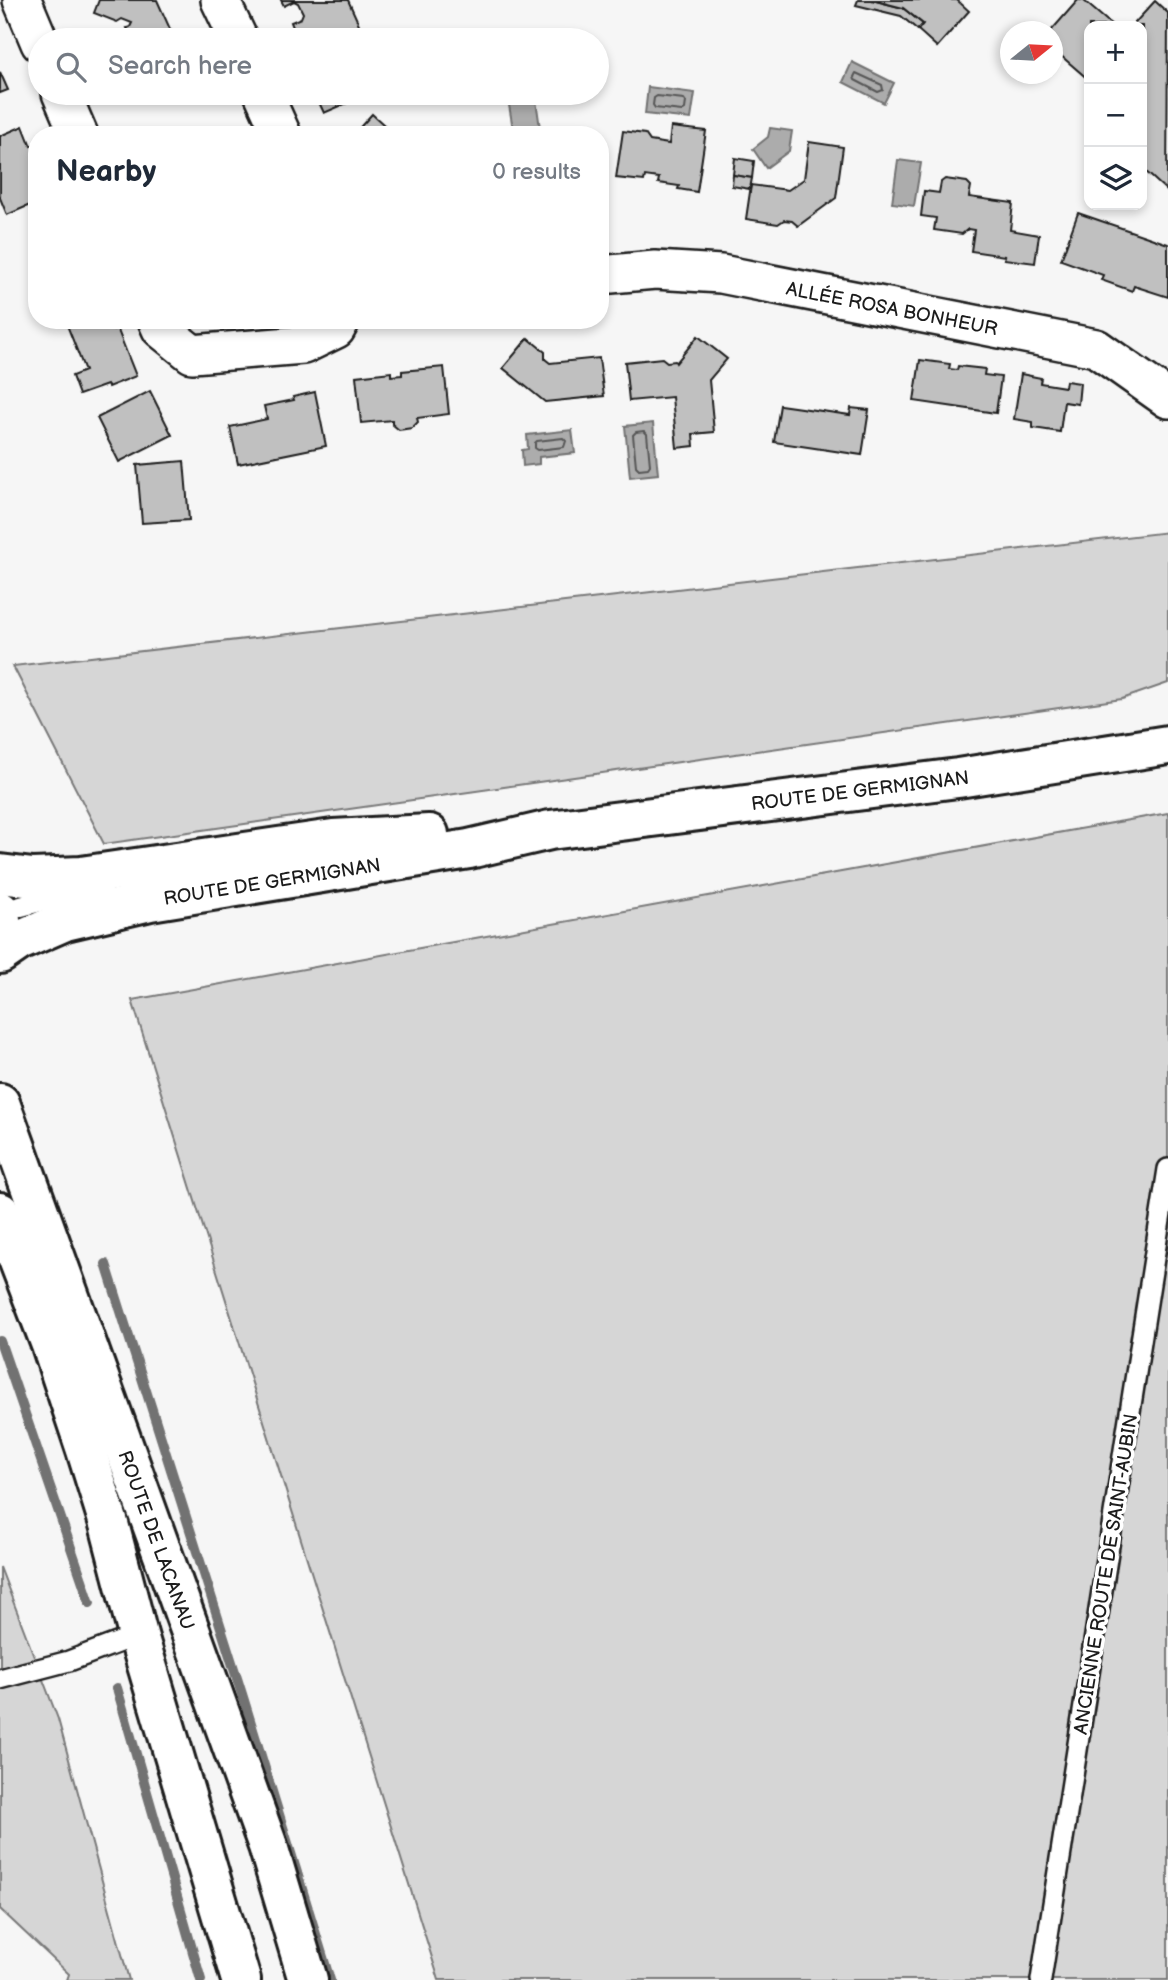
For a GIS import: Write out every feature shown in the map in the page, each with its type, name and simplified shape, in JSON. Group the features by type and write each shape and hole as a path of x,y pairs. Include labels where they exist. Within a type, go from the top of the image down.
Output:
{"main road":[{"name":"ROUTE DE GERMIGNAN","path":"0,874 33,878 81,876 333,839 550,830 958,778 1168,745"},
{"name":"ROUTE DE GERMIGNAN","path":"0,954 42,930 103,911 469,849 550,830"},
{"path":"0,912 0,940"},
{"name":"ROUTE DE LACANAU","path":"0,1103 268,1846 308,1980"},
{"name":"ROUTE DE LACANAU","path":"0,1212 51,1345 86,1450 241,1980"}],"street":[{"path":"22,0 34,28"},
{"path":"220,0 233,28"},
{"path":"66,105 75,126"},
{"path":"268,105 278,126"},
{"name":"ALLÉE ROSA BONHEUR","path":"609,274 654,270 721,274 1096,348 1168,399"},
{"path":"161,329 192,354 303,345 336,329"}],"lane":[{"path":"0,912 38,902 474,832"},
{"name":"ANCIENNE ROUTE DE SAINT-AUBIN","path":"1041,1980 1168,1169"},
{"path":"0,1679 69,1661 138,1634"}],"shaded area":[{"path":"1168,532 1168,683 1122,699 104,844 13,666"},
{"path":"1168,813 1168,1980 439,1980 132,1000"},
{"path":"0,1567 58,1719 129,1980 67,1980 69,1974 0,1909"}],"water":[{"path":"852,62 894,83 884,103 843,82"},
{"path":"648,87 695,93 691,119 645,114"},
{"path":"509,105 537,105 540,126 512,126"},
{"path":"770,128 792,131 789,151 766,168 753,149 768,137"},
{"path":"898,160 921,163 914,206 892,203"},
{"path":"653,423 658,474 630,477 625,426"},
{"path":"572,430 575,453 539,457 539,464 523,466 522,450 528,449 527,435"}],"building":[{"path":"99,0 157,0 170,28 127,28 132,23 122,19 117,22 94,13"},
{"path":"281,0 348,0 361,28 293,28 291,22 301,18 303,13 294,1 284,6"},
{"path":"858,0 872,0 903,8 923,24 918,30 901,16 856,5"},
{"path":"872,0 957,0 969,11 937,47 918,30 923,24 903,8"},
{"path":"1078,0 1083,0 1107,21 1084,21 1084,76 1063,58 1063,21 1060,21"},
{"path":"1155,1 1168,13 1167,191 1147,173 1147,21 1137,21"},
{"path":"0,72 8,90 0,93"},
{"path":"320,105 343,105 324,113"},
{"path":"372,114 385,126 361,126"},
{"path":"23,126 28,138 28,206 7,215 0,198 0,136"},
{"path":"671,127 706,131 697,192 658,183 659,178 645,176 644,181 616,178 623,131 645,134 650,141 669,144"},
{"path":"809,142 843,147 836,198 798,226 792,221 784,220 778,224 746,219 751,185 788,190 804,179"},
{"path":"735,158 754,161 752,178 733,175"},
{"path":"733,175 752,178 750,189 732,186"},
{"path":"945,179 967,182 971,186 969,197 1013,203 1010,230 1039,235 1035,263 971,251 974,230 968,229 962,234 934,230 936,218 921,216 924,191 939,193 941,182"},
{"path":"1078,213 1168,244 1168,297 1134,286 1132,291 1101,280 1103,275 1061,260"},
{"path":"69,329 117,329 136,376 79,395 72,376 85,371"},
{"path":"698,336 727,359 709,380 714,432 693,434 694,446 677,448 672,397 629,401 625,362 662,358 676,363"},
{"path":"528,338 545,352 545,359 550,363 599,358 604,396 545,402 503,368"},
{"path":"920,360 950,364 949,369 957,370 958,366 985,369 984,375 1001,377 996,413 914,401"},
{"path":"444,367 449,414 417,418 418,422 412,428 399,430 392,424 392,420 361,423 356,376 391,372 391,376 402,375 402,371"},
{"path":"1021,374 1041,378 1040,383 1065,387 1066,381 1080,383 1078,404 1064,402 1060,432 1033,428 1033,422 1014,419"},
{"path":"150,391 172,435 119,462 97,418"},
{"path":"315,392 326,446 238,464 230,427 267,419 264,406 294,400 293,397"},
{"path":"780,405 850,415 851,408 869,410 862,455 774,442"},
{"path":"184,461 189,520 142,523 137,465"}],"waterway":[{"path":"106,1264 330,1980"},
{"path":"0,1341 90,1603"},
{"path":"117,1688 201,1980"}]}
